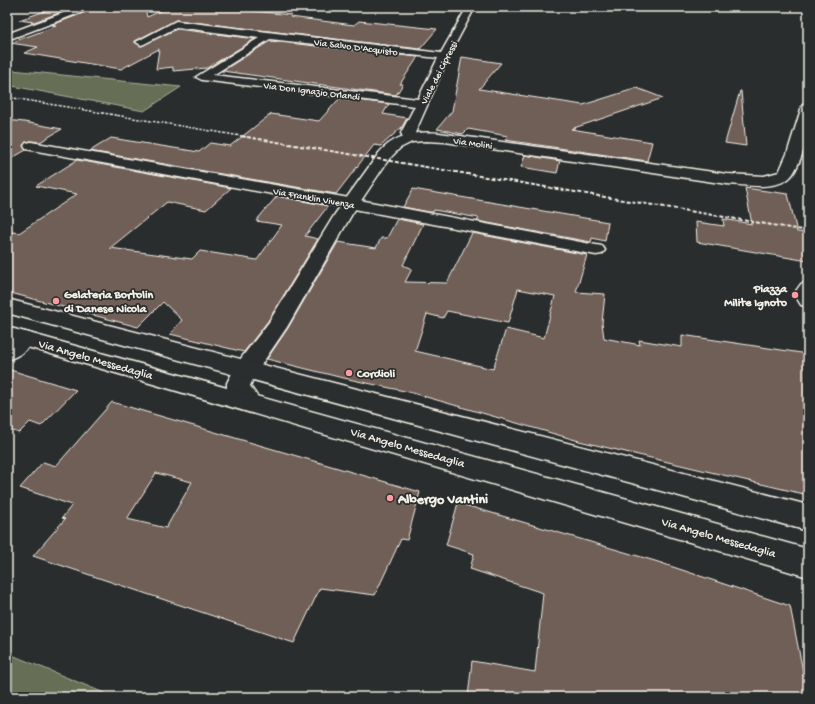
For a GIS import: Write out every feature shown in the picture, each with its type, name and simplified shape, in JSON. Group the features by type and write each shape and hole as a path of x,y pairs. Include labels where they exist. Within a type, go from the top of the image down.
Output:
{"main road":[{"path":"7,37 87,7"},
{"name":"Via Molini","path":"250,403 240,391 239,386 246,369 276,326 349,203 391,149 396,145 410,138 427,136 727,179 768,180 778,178 789,170 808,106"},
{"path":"7,306 808,518"},
{"name":"Via Angelo Messedaglia","path":"16,336 808,563"}],"street":[{"name":"Viale dei Cipressi","path":"410,138 408,133 444,56 471,7"},
{"name":"Via Salvo D'Acquisto","path":"141,42 176,24 444,56"},
{"name":"Via Don Ignazio Orlandi","path":"268,36 202,77 422,103"},
{"name":"Via Franklin Vivenza","path":"31,146 349,203 596,250"},
{"path":"808,288 805,291 808,301"},
{"path":"7,353 16,336"}],"green space":[{"path":"12,70 181,87 144,111 7,85 7,72"},
{"path":"7,653 114,697 7,697"}],"building":[{"path":"57,7 75,7 34,22 19,20"},
{"path":"92,7 145,7 147,17 170,7 215,7 292,15 290,17 354,25 359,21 437,29 420,49 176,20 135,42 141,46 177,29 255,39 207,68 173,71 173,67 156,69 159,49 121,69 24,53 38,47 10,43 56,26 52,25 91,10"},
{"path":"270,41 418,57 400,84 403,84 396,95 222,71"},
{"path":"462,57 501,63 479,89 583,105 637,88 663,98 571,129 652,142 647,161 505,140 508,136 468,129 463,134 437,129 452,111"},
{"path":"741,91 746,146 725,143"},
{"path":"340,98 389,104 383,114 407,118 402,127 381,146 374,145 336,194 90,151 111,138 199,152 210,143 230,146 271,114 319,121"},
{"path":"7,120 62,129 40,142 26,142 23,145 26,150 7,161"},
{"path":"525,155 560,161 557,173 521,167"},
{"path":"77,160 231,188 206,210 167,202 110,248 192,259 200,251 257,260 282,225 256,221 277,196 328,206 305,236 318,239 268,321 244,352 170,334 182,320 163,302 138,327 7,292 7,231 19,233 77,194 36,186"},
{"path":"745,188 788,194 797,232 808,233 808,261 697,242 696,222 724,226 723,219 752,224"},
{"path":"413,189 608,222 605,241 592,238 591,242 477,221 479,218 434,210 433,212 429,212 403,207"},
{"path":"397,219 423,224 403,265 412,269 405,282 447,283 472,233 587,255 576,292 605,294 602,323 604,338 640,345 639,340 682,347 682,335 808,354 808,495 579,441 409,392 339,377 267,359 288,328 338,242 376,248 381,238 387,238","holes":["518,289 555,296 544,338 506,329 493,369 415,351 427,314 443,318 447,311 508,323"]},
{"path":"7,369 76,390 41,426 30,422 19,433 7,429"},
{"path":"112,402 420,492 407,540 401,539 375,595 320,588 294,643 33,556 65,519 62,518 72,505 20,488 43,462 56,466","holes":["156,473 192,482 166,528 127,519"]},
{"path":"458,503 655,561 790,606 808,697 468,697 472,661 535,672 543,593 470,569 474,554 446,545"}],"railway":[{"path":"7,97 241,136"},
{"path":"241,136 247,137"},
{"path":"241,136 808,231"}],"place":[{"name":"Piazza Milite Ignoto","path":"795,295"},
{"name":"Gelateria Bortolin di Danese Nicola","path":"56,301"},
{"name":"Cordioli","path":"349,373"},
{"name":"Albergo Vantini","path":"390,498"}]}
